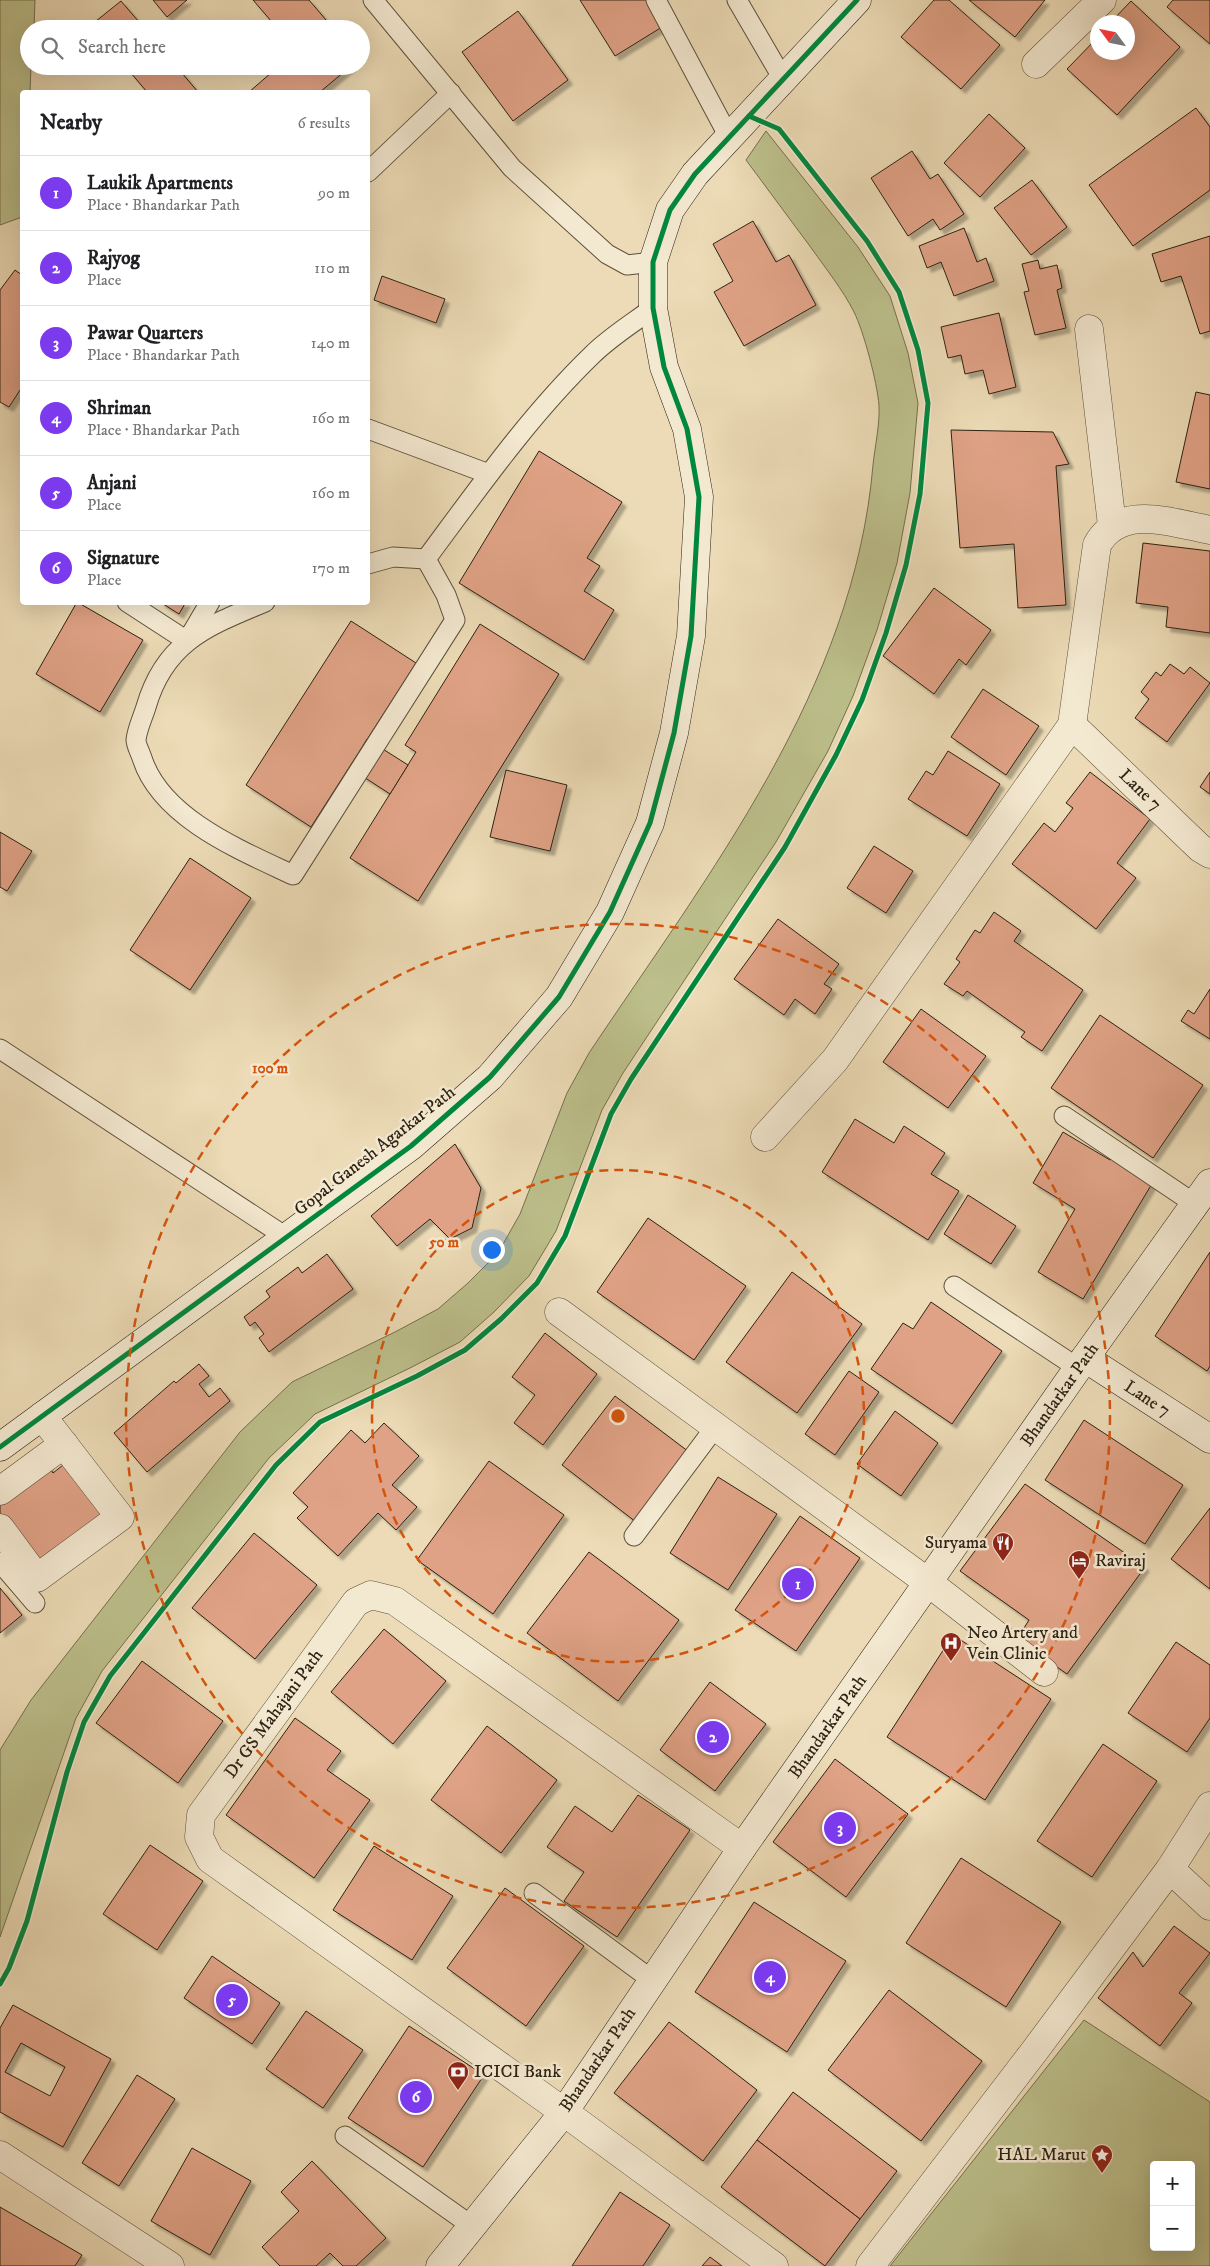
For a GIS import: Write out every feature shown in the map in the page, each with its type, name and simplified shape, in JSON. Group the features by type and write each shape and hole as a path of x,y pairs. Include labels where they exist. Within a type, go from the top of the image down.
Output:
{"street":[{"name":"Gopal Ganesh Agarkar Path","path":"0,1447 411,1146 490,1077 559,997 610,912 650,823 674,733 691,636 699,497 686,428 664,367 652,308 654,262 670,210 695,174 857,0"},
{"path":"1036,64 1102,0"},
{"path":"1089,329 1112,526"},
{"path":"765,1137 835,1060 1072,724 1097,545 1103,534 1112,526 1127,520 1144,518 1210,530"},
{"name":"Lane 7","path":"1072,724 1200,848 1210,854"},
{"name":"Bhandarkar Path","path":"440,2266 564,2112 742,1848 1202,1193"},
{"path":"559,1312 929,1583 1044,1672"},
{"name":"Lane 7","path":"1082,1363 1210,1439"},
{"path":"0,1528 37,1578 120,1517 42,1416"},
{"path":"0,1447 10,1484 64,1444"},
{"name":"Dr GS Mahajani Path","path":"742,1848 395,1601 371,1595 356,1602 201,1815 199,1837 210,1859 564,2112 774,2266"},
{"path":"870,2266 1033,2053 1170,1869 1210,1806"},
{"path":"1170,1869 1210,1906"},
{"path":"0,2155 170,2266"}],"lane":[{"path":"373,0 512,168 607,254 626,265 654,262"},
{"path":"656,0 729,137"},
{"path":"737,0 783,80"},
{"path":"370,170 451,93"},
{"path":"426,559 489,474 546,404 593,353 652,308"},
{"path":"370,430 489,474"},
{"path":"370,563 393,557 426,559"},
{"path":"258,605 210,625 187,641 167,661 150,695 136,740 147,774 176,808 221,841 293,875 455,620 446,595 426,559"},
{"path":"132,605 187,641"},
{"path":"187,641 208,605"},
{"path":"0,1049 286,1237"},
{"path":"1064,1116 1202,1193"},
{"path":"954,1286 1082,1363"},
{"path":"634,1536 716,1426"},
{"path":"0,1562 35,1602"},
{"path":"534,1893 652,1980"},
{"path":"345,2136 472,2226"}],"green space":[{"path":"0,0 35,0 34,20 20,20 20,75 31,75 30,90 20,90 20,218 0,225"},
{"path":"766,131 858,247 890,296 908,353 918,403 910,493 897,563 877,630 853,696 828,751 776,842 623,1073 602,1110 556,1231 529,1276 494,1312 460,1342 315,1414 269,1458 102,1671 76,1718 0,1937 0,1750 31,1700 240,1432 292,1382 438,1309 498,1253 520,1214 567,1093 589,1053 727,847 769,776 806,702 837,626 860,547 873,465 879,405 870,357 850,304 829,272 746,160"},
{"path":"1084,2020 1210,2102 1210,2266 890,2266"}],"building":[{"path":"153,0 187,0 167,17"},
{"path":"253,0 309,0 326,20 270,20"},
{"path":"580,0 647,0 662,27 615,56"},
{"path":"934,0 949,0 1000,45 961,89 901,37"},
{"path":"969,0 1045,0 1015,37"},
{"path":"1173,0 1210,0 1210,44 1167,7"},
{"path":"121,1 137,20 97,20"},
{"path":"1131,1 1180,47 1117,115 1067,69 1090,45 1090,60 1135,60 1135,15 1118,15"},
{"path":"518,11 568,80 513,121 462,52"},
{"path":"133,75 184,75 196,90 145,90"},
{"path":"269,75 340,75 322,90 251,90"},
{"path":"1196,108 1210,127 1210,190 1133,246 1089,185"},
{"path":"989,114 1025,148 980,197 944,163"},
{"path":"912,151 930,179 938,174 964,214 940,230 933,219 908,236 871,178"},
{"path":"1032,180 1067,227 1031,255 994,208"},
{"path":"753,221 776,262 789,255 816,305 744,346 714,292 733,281 713,244"},
{"path":"964,228 977,262 986,258 994,281 954,296 941,262 927,268 919,246"},
{"path":"1210,236 1210,331 1200,334 1181,276 1161,282 1152,254"},
{"path":"1038,260 1040,269 1057,265 1062,288 1057,290 1066,328 1035,335 1024,292 1029,291 1022,264"},
{"path":"15,270 20,274 20,390 9,407 0,402 0,290"},
{"path":"382,276 445,299 436,323 374,300"},
{"path":"999,313 1016,387 989,394 983,370 965,374 961,355 948,358 941,327"},
{"path":"1196,392 1210,395 1210,489 1176,482"},
{"path":"951,430 1053,432 1069,464 1056,466 1066,605 1018,608 1014,544 960,548"},
{"path":"539,451 622,502 587,558 600,566 584,591 614,610 584,660 459,583"},
{"path":"1143,543 1210,551 1210,633 1166,627 1168,607 1136,603"},
{"path":"934,588 991,630 966,665 959,659 934,694 883,656"},
{"path":"75,605 82,605 143,640 100,712 36,674"},
{"path":"165,605 184,605 179,614"},
{"path":"351,621 416,663 311,827 246,785"},
{"path":"480,624 559,674 418,901 350,858 416,752 405,745"},
{"path":"1170,664 1184,674 1190,667 1210,683 1167,742 1135,718 1149,699 1141,692 1156,672 1161,676"},
{"path":"983,689 1039,726 1006,775 951,737"},
{"path":"367,739 408,765 390,794 350,768"},
{"path":"948,751 1000,784 967,836 908,799 926,771 933,775"},
{"path":"506,770 567,785 550,851 490,837"},
{"path":"1090,772 1150,819 1117,863 1136,878 1096,929 1012,864 1044,823 1055,832 1073,808 1066,803"},
{"path":"1210,772 1210,794 1200,787"},
{"path":"0,832 32,851 7,891 0,887"},
{"path":"874,846 913,871 886,913 847,888"},
{"path":"190,858 251,898 190,990 130,950"},
{"path":"994,912 1021,931 1014,941 1083,990 1042,1051 1021,1037 1025,1032 967,991 963,996 944,984 960,962 956,959 975,930 980,933"},
{"path":"778,919 839,964 824,984 832,989 815,1014 795,999 784,1015 734,979"},
{"path":"1210,989 1210,1039 1181,1021 1188,1010 1194,1014"},
{"path":"921,1009 986,1056 948,1108 883,1062"},
{"path":"1100,1015 1203,1085 1153,1158 1051,1088"},
{"path":"855,1119 894,1143 904,1126 945,1153 931,1174 959,1191 928,1240 822,1172"},
{"path":"1063,1132 1110,1160 1111,1157 1153,1182 1083,1299 1038,1272 1075,1209 1033,1183"},
{"path":"455,1144 481,1188 472,1228 450,1239 430,1219 397,1246 371,1216"},
{"path":"968,1195 1016,1226 991,1264 944,1234"},
{"path":"648,1218 746,1286 694,1360 597,1292"},
{"path":"1210,1252 1210,1366 1207,1371 1155,1336"},
{"path":"327,1254 353,1289 269,1352 259,1338 264,1334 255,1322 250,1326 244,1317 270,1297 266,1291 298,1267 302,1273"},
{"path":"792,1272 862,1324 797,1413 726,1362"},
{"path":"931,1302 1002,1351 952,1424 871,1369 903,1323 913,1329"},
{"path":"545,1333 597,1374 543,1445 514,1423 535,1395 512,1377"},
{"path":"199,1364 209,1376 199,1384 209,1397 220,1388 230,1401 147,1472 114,1433 174,1381 176,1383"},
{"path":"849,1371 879,1392 835,1455 805,1434"},
{"path":"615,1396 689,1452 636,1522 562,1465"},
{"path":"895,1411 938,1443 901,1496 857,1464"},
{"path":"1084,1420 1183,1485 1145,1544 1045,1480"},
{"path":"384,1423 419,1456 392,1485 417,1507 396,1530 378,1513 338,1556 297,1518 308,1507 293,1493 351,1430 365,1443"},
{"path":"68,1461 109,1516 37,1572 0,1523 0,1501 48,1465 53,1473"},
{"path":"489,1461 564,1515 493,1614 417,1560"},
{"path":"718,1477 777,1514 728,1590 670,1553"},
{"path":"1025,1484 1145,1567 1067,1674 1017,1639 1029,1620 960,1571"},
{"path":"1210,1508 1210,1589 1171,1559"},
{"path":"800,1516 860,1558 796,1651 735,1610"},
{"path":"254,1533 317,1585 255,1659 192,1608"},
{"path":"589,1552 679,1620 618,1701 527,1633"},
{"path":"0,1588 22,1615 0,1633"},
{"path":"384,1629 446,1681 393,1744 331,1692"},
{"path":"953,1635 1051,1699 985,1800 887,1737"},
{"path":"1176,1642 1210,1665 1210,1718 1187,1752 1128,1713"},
{"path":"142,1661 223,1721 178,1783 96,1723"},
{"path":"710,1682 766,1724 715,1791 660,1750"},
{"path":"295,1718 341,1751 327,1770 370,1800 314,1878 226,1815"},
{"path":"487,1726 557,1780 501,1853 431,1800"},
{"path":"1103,1744 1157,1781 1092,1877 1037,1841"},
{"path":"835,1759 908,1814 846,1897 773,1842"},
{"path":"638,1795 690,1830 617,1937 564,1901 584,1872 547,1847 575,1806 612,1832"},
{"path":"150,1845 203,1881 157,1950 103,1914"},
{"path":"374,1846 453,1896 412,1960 333,1910"},
{"path":"961,1858 1061,1922 1006,2007 906,1943"},
{"path":"505,1888 584,1946 526,2026 447,1968"},
{"path":"754,1902 846,1961 787,2052 695,1992"},
{"path":"1174,1926 1210,1953 1179,1993 1192,2003 1160,2046 1098,1998 1133,1952 1143,1967"},
{"path":"212,1956 280,2003 252,2044 184,1998"},
{"path":"889,1990 982,2061 921,2141 828,2070"},
{"path":"13,2005 111,2059 63,2147 0,2112 0,2028","holes":["21,2043 65,2067 50,2096 5,2072"]},
{"path":"306,2011 363,2050 323,2108 266,2069"},
{"path":"669,2022 757,2090 703,2161 614,2093"},
{"path":"409,2026 484,2075 423,2167 348,2118"},
{"path":"137,2075 175,2099 119,2186 82,2163"},
{"path":"793,2092 897,2171 860,2219 757,2140"},
{"path":"757,2140 860,2219 825,2266 721,2187"},
{"path":"192,2148 251,2181 210,2255 151,2221"},
{"path":"312,2161 386,2238 356,2266 343,2266 330,2253 316,2266 280,2266 262,2247 299,2211 281,2192"},
{"path":"620,2192 670,2225 643,2266 572,2266"},
{"path":"0,2207 82,2255 75,2266 0,2266"},
{"path":"710,2257 722,2266 702,2266"}],"cycle path":[{"path":"0,1447 411,1146 490,1077 559,997 610,912 650,823 674,733 691,636 699,497 687,429 664,367 653,308 653,262 670,210 695,174 857,0"},
{"path":"0,1984 9,1968 27,1921 67,1772 84,1722 110,1676 276,1465 320,1422 417,1376 465,1350 501,1319 537,1283 565,1236 611,1114 631,1079 785,847 836,755 862,700 886,633 906,565 920,494 928,403 918,350 899,292 867,241 779,129 749,116"}],"place":[{"name":"Suryama","path":"1003,1562"},
{"name":"Raviraj","path":"1079,1580"},
{"name":"Laukik Apartments","path":"798,1584"},
{"name":"Neo Artery and Vein Clinic","path":"951,1662"},
{"name":"Rajyog","path":"713,1737"},
{"name":"Pawar Quarters","path":"840,1828"},
{"name":"Shriman","path":"770,1977"},
{"name":"Anjani","path":"232,2000"},
{"name":"ICICI Bank","path":"458,2091"},
{"name":"Signature","path":"416,2097"},
{"name":"HAL Marut","path":"1102,2174"}]}
